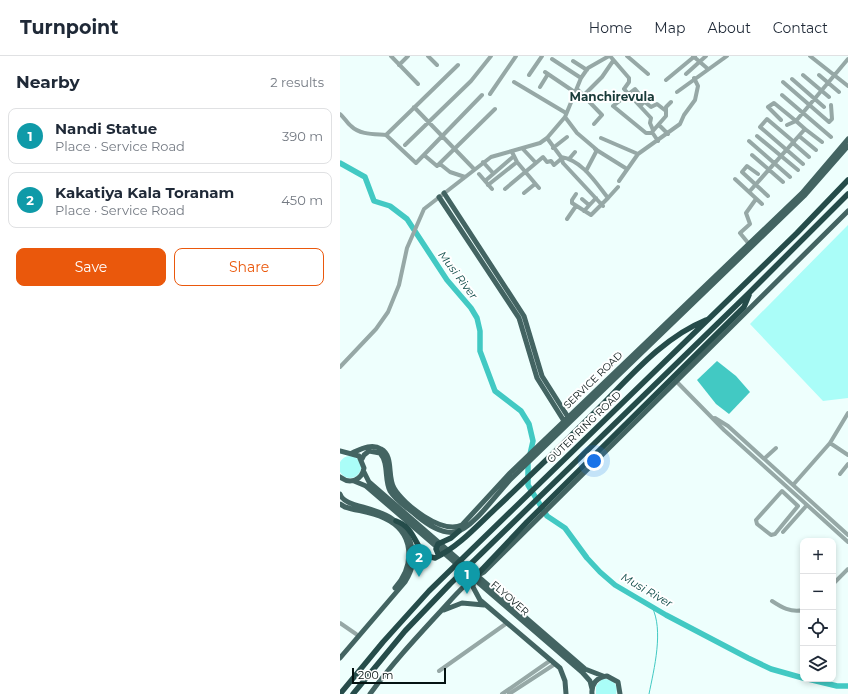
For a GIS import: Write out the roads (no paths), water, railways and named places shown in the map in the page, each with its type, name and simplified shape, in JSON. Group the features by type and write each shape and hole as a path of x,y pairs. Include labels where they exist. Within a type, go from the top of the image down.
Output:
{"highway":[{"name":"OUTER RING ROAD","path":"340,694 414,607 848,180"},
{"name":"OUTER RING ROAD","path":"353,694 426,608 750,293 848,194"},
{"path":"475,577 559,490 744,307 750,293"},
{"path":"396,521 403,524 410,530 424,554 435,558 439,556 460,542 519,487 658,349 692,325 709,318"},
{"path":"439,556 436,549 438,544 451,538 459,531"}],"main road":[{"name":"SERVICE ROAD","path":"554,433 566,419 813,181 848,139"},
{"name":"SERVICE ROAD","path":"350,453 372,446 382,449 388,458 391,483 396,492 427,519 439,525 455,527 464,523 554,433 794,206 848,146"},
{"path":"442,195 519,318 537,378 566,419"},
{"path":"528,523 577,479 848,211"},
{"path":"340,451 350,453 362,459 364,454 369,451 380,453 384,458 388,486 397,498 425,522 435,528 451,532 459,531"},
{"path":"340,457 350,453"},
{"name":"FLYOVER","path":"362,459 368,484"},
{"path":"354,481 364,472"},
{"name":"SERVICE ROAD","path":"459,531 476,518 511,475"},
{"name":"FLYOVER","path":"340,477 346,480 368,484 584,670 590,681 592,691"},
{"path":"340,484 346,480"},
{"path":"340,494 341,498 347,503 378,511 396,521 402,526 411,542 414,555 412,569 405,582 340,658"},
{"path":"340,504 350,509 372,513 389,521 403,534 409,550 409,565 402,579 340,653"},
{"path":"475,577 472,582 475,592 488,608 553,662 563,674 566,694"},
{"path":"370,694 441,611 475,577"},
{"path":"441,611 462,603 478,604 488,608"},
{"name":"FLYOVER","path":"584,670 611,677 618,682 620,694"},
{"path":"592,691 593,683 603,676"}],"street":[{"path":"391,56 418,84"},
{"path":"399,65 408,56"},
{"path":"428,56 437,65"},
{"path":"405,146 471,81 491,56"},
{"path":"490,94 516,56"},
{"path":"528,75 542,56"},
{"path":"485,181 513,154 522,148 540,143 547,138 566,115 581,78 587,70 609,56 629,78 630,82 624,87 628,93 651,107 657,104 666,111"},
{"path":"627,56 648,74"},
{"path":"666,80 694,56 708,69"},
{"path":"686,74 706,56"},
{"path":"677,92 694,78 727,56"},
{"path":"810,56 848,86"},
{"path":"552,59 581,78"},
{"path":"787,125 796,121 848,59"},
{"path":"573,61 587,70"},
{"path":"584,95 602,77 614,61"},
{"path":"340,114 357,130 375,136 386,135 458,65"},
{"path":"540,87 546,73 584,95 602,115 594,124"},
{"path":"803,75 829,96"},
{"path":"820,75 839,92"},
{"path":"619,181 638,154 680,124 685,113 694,103 698,89 694,78"},
{"path":"792,79 824,107"},
{"path":"514,82 566,115 578,133 597,150"},
{"path":"783,82 829,122 832,119 831,105"},
{"path":"658,141 652,131 650,124 651,118 636,90 628,93 614,104 614,107 640,126 646,133 652,131 659,125 666,116 666,107 671,102"},
{"path":"386,135 416,163 482,95"},
{"path":"782,96 832,137"},
{"path":"781,120 768,108 774,103 822,142"},
{"path":"414,107 474,169"},
{"path":"424,155 435,166 440,164 495,109"},
{"path":"803,164 760,127 767,119 809,157"},
{"path":"659,125 668,134"},
{"path":"749,192 805,128"},
{"path":"758,136 798,170"},
{"path":"799,136 816,150"},
{"path":"553,148 567,137"},
{"path":"547,138 561,158 602,205"},
{"path":"601,138 638,154"},
{"path":"749,141 790,177"},
{"path":"590,146 627,169"},
{"path":"522,148 536,163"},
{"path":"586,171 597,150"},
{"path":"569,159 575,152"},
{"path":"513,154 517,162 539,188"},
{"path":"340,367 376,329 388,312 400,285 407,248 426,206 483,162 494,156 513,154"},
{"path":"752,155 783,182"},
{"path":"505,189 543,158 547,162 551,161 554,165 561,158"},
{"path":"561,158 569,159 586,171 608,198"},
{"path":"483,162 493,173"},
{"path":"488,185 517,162"},
{"path":"440,164 450,172 465,177"},
{"path":"758,174 747,166 742,172 768,196"},
{"path":"478,174 492,189"},
{"path":"735,179 762,204"},
{"path":"524,193 535,184"},
{"path":"576,194 571,201 576,206 592,215 618,187"},
{"path":"584,211 596,198"},
{"path":"582,199 589,205"},
{"path":"749,244 740,232 750,224 746,213 756,199"},
{"path":"567,219 576,206"},
{"path":"676,381 724,430 848,542"},
{"path":"786,492 797,503 798,507 775,534 769,535 757,524 756,520 782,491 786,492 793,485 830,444 848,413"},
{"path":"711,416 728,426 765,458 848,535"},
{"path":"830,444 848,455"},
{"path":"748,452 752,447"},
{"path":"765,458 776,448"},
{"path":"840,474 848,464"},
{"path":"780,480 784,476"},
{"path":"790,496 794,492"},
{"path":"783,532 807,505"},
{"path":"814,511 817,507"},
{"path":"838,532 842,529"},
{"path":"836,581 848,569"},
{"path":"772,601 780,606 796,612 800,611"},
{"path":"340,623 356,634"},
{"path":"439,671 507,623"},
{"path":"502,694 553,662"},
{"path":"509,694 553,662"}],"waterway":[{"name":"Musi River","path":"340,163 365,177 374,201 390,206 407,219 447,280 471,308 477,318 480,331 480,351 495,391 521,411 529,424 533,441 528,463 528,485 547,516 565,528 587,558 615,585 666,615 748,658 771,669 800,677"},
{"path":"649,694 658,638 656,616 652,607"},
{"name":"Musi River","path":"820,682 837,686 848,686"}],"place":[{"name":"Kakatiya Kala Toranam","path":"419,577"},
{"name":"Nandi Statue","path":"467,594"}],"district":[{"name":"Manchirevula","path":"612,96"}]}
